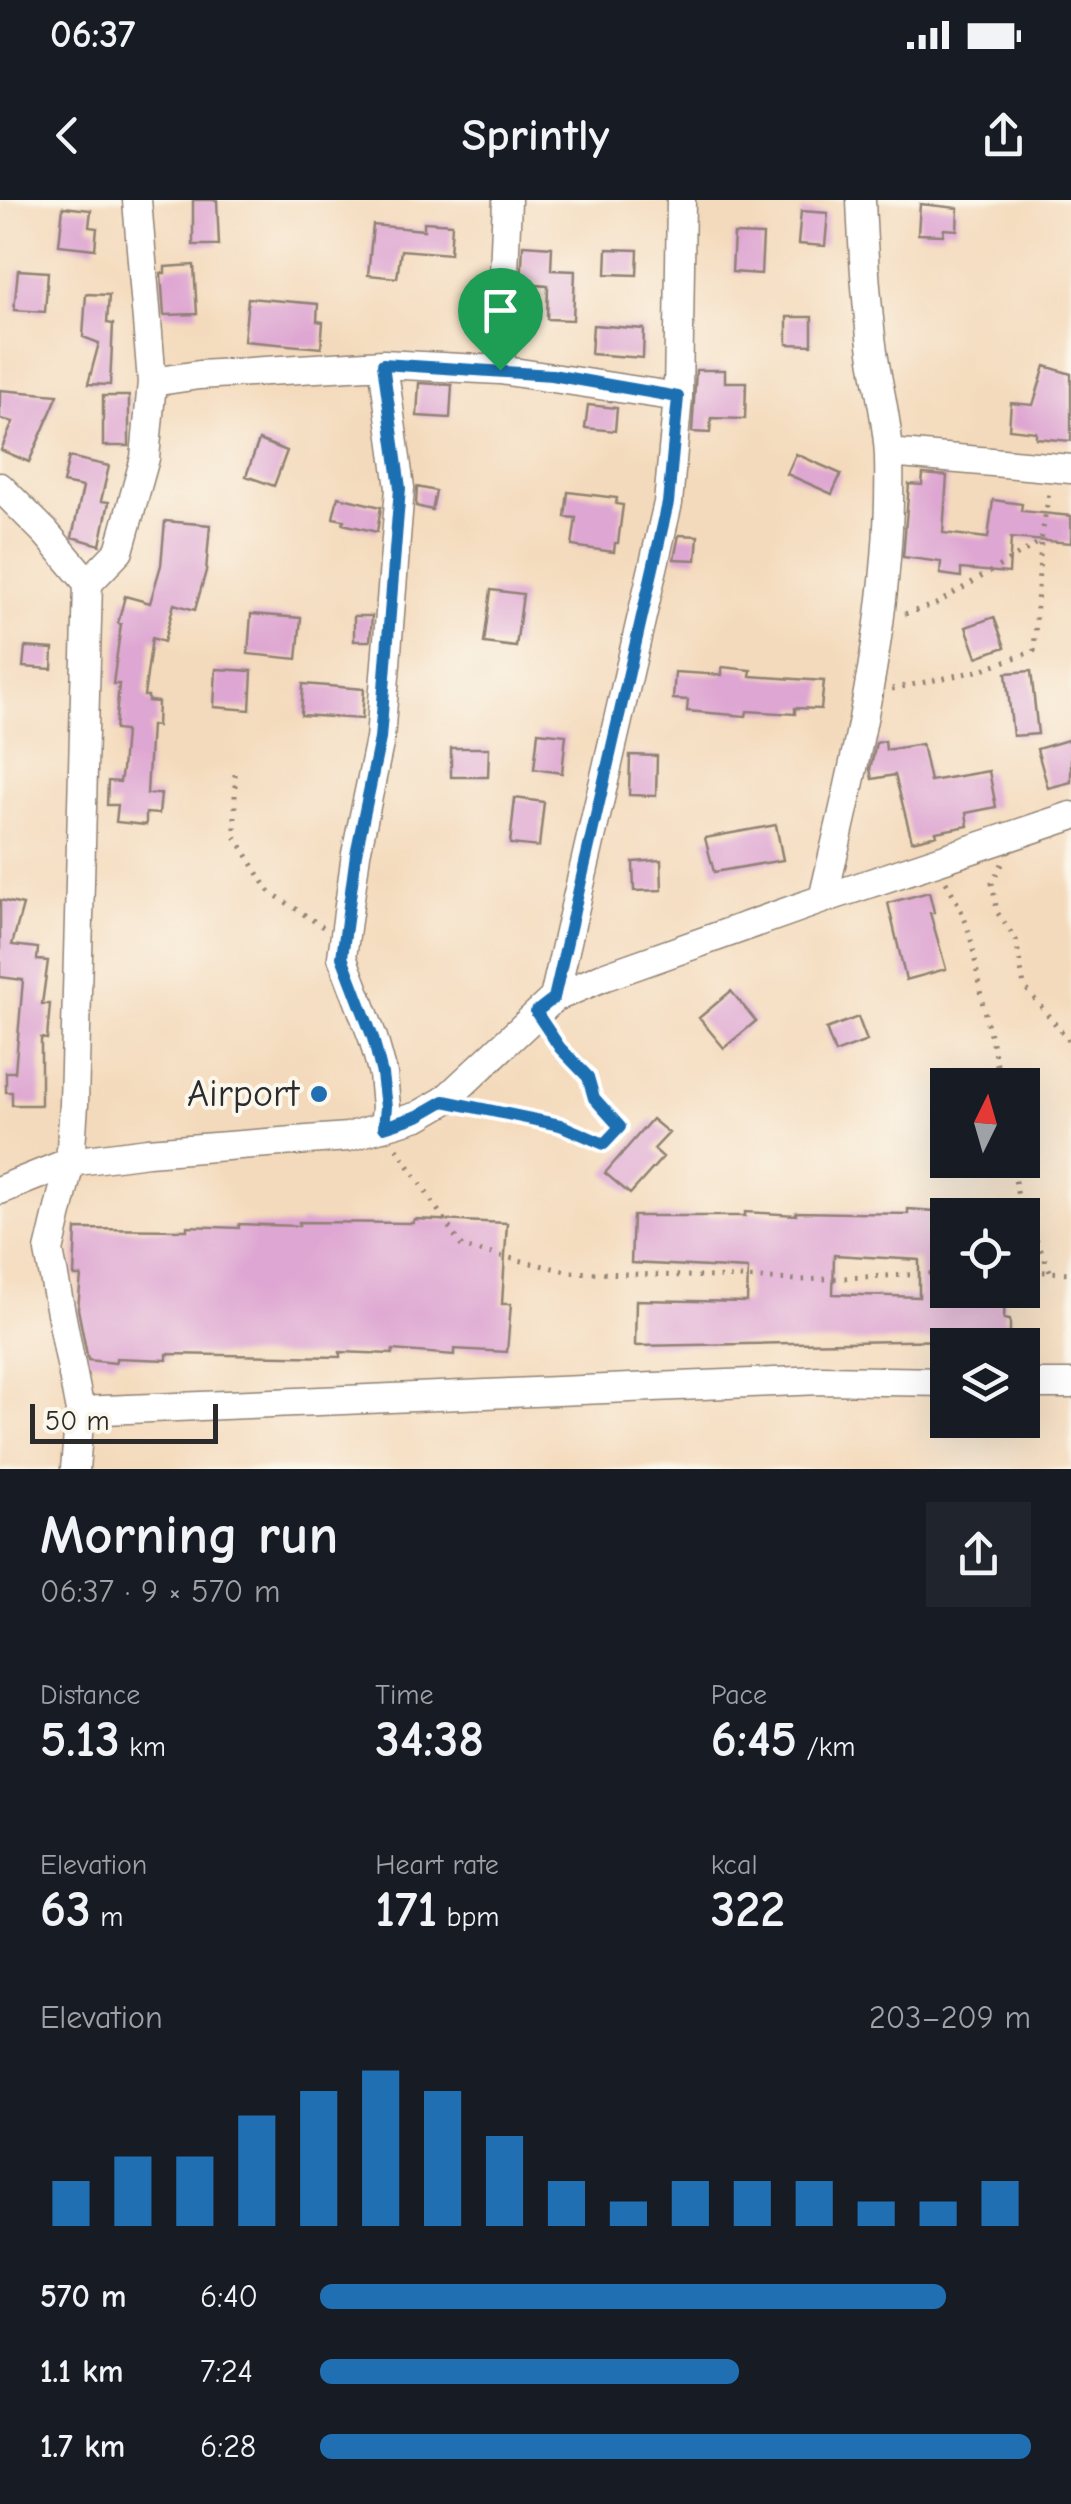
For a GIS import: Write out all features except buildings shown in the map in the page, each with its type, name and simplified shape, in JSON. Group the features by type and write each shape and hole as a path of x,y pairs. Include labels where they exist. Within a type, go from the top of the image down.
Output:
{"street":[{"path":"88,583 119,552 145,458 152,382 137,200"},
{"path":"500,370 508,200"},
{"path":"545,1005 668,503 678,397 681,200"},
{"path":"823,899 870,690 882,615 889,453 872,346 862,200"},
{"path":"152,382 199,375 383,364 552,375 678,397"},
{"path":"383,364 398,474 398,508 380,739 342,957 373,1038 382,1074 384,1127"},
{"path":"889,453 1062,468"},
{"path":"0,487 88,583 70,1162 49,1251 80,1410 74,1469"},
{"path":"0,1190 70,1162 348,1137 418,1116 444,1101 545,1005 603,977 1071,816"},
{"path":"80,1410 821,1380 930,1382"},
{"path":"1040,1384 1071,1384"}],"path":[{"path":"870,690 922,685 1034,651 1041,541 1062,468"},
{"path":"882,615 896,617 936,604 1041,541"},
{"path":"236,774 235,836 269,891 342,940"},
{"path":"1010,837 1000,872 992,883 997,912 1016,940 1024,986 1071,1043"},
{"path":"938,862 963,911 974,944 997,1068"},
{"path":"444,1101 560,1125 604,1144 620,1127 594,1098 588,1077 560,1048 545,1005"},
{"path":"384,1127 462,1247 570,1272 800,1280 930,1274"},
{"path":"1015,1178 1018,1198 1050,1271"},
{"path":"1040,1271 1071,1274"}],"place":[{"name":"Airport","path":"319,1094"}],"route":[{"path":"383,364 500,370 678,397 668,503 634,659 554,998 536,1012 560,1048 588,1077 594,1098 620,1127 604,1144 560,1125 444,1101 418,1116 384,1127 382,1074 373,1038 342,957 356,854 380,739 400,488 383,364"}]}
